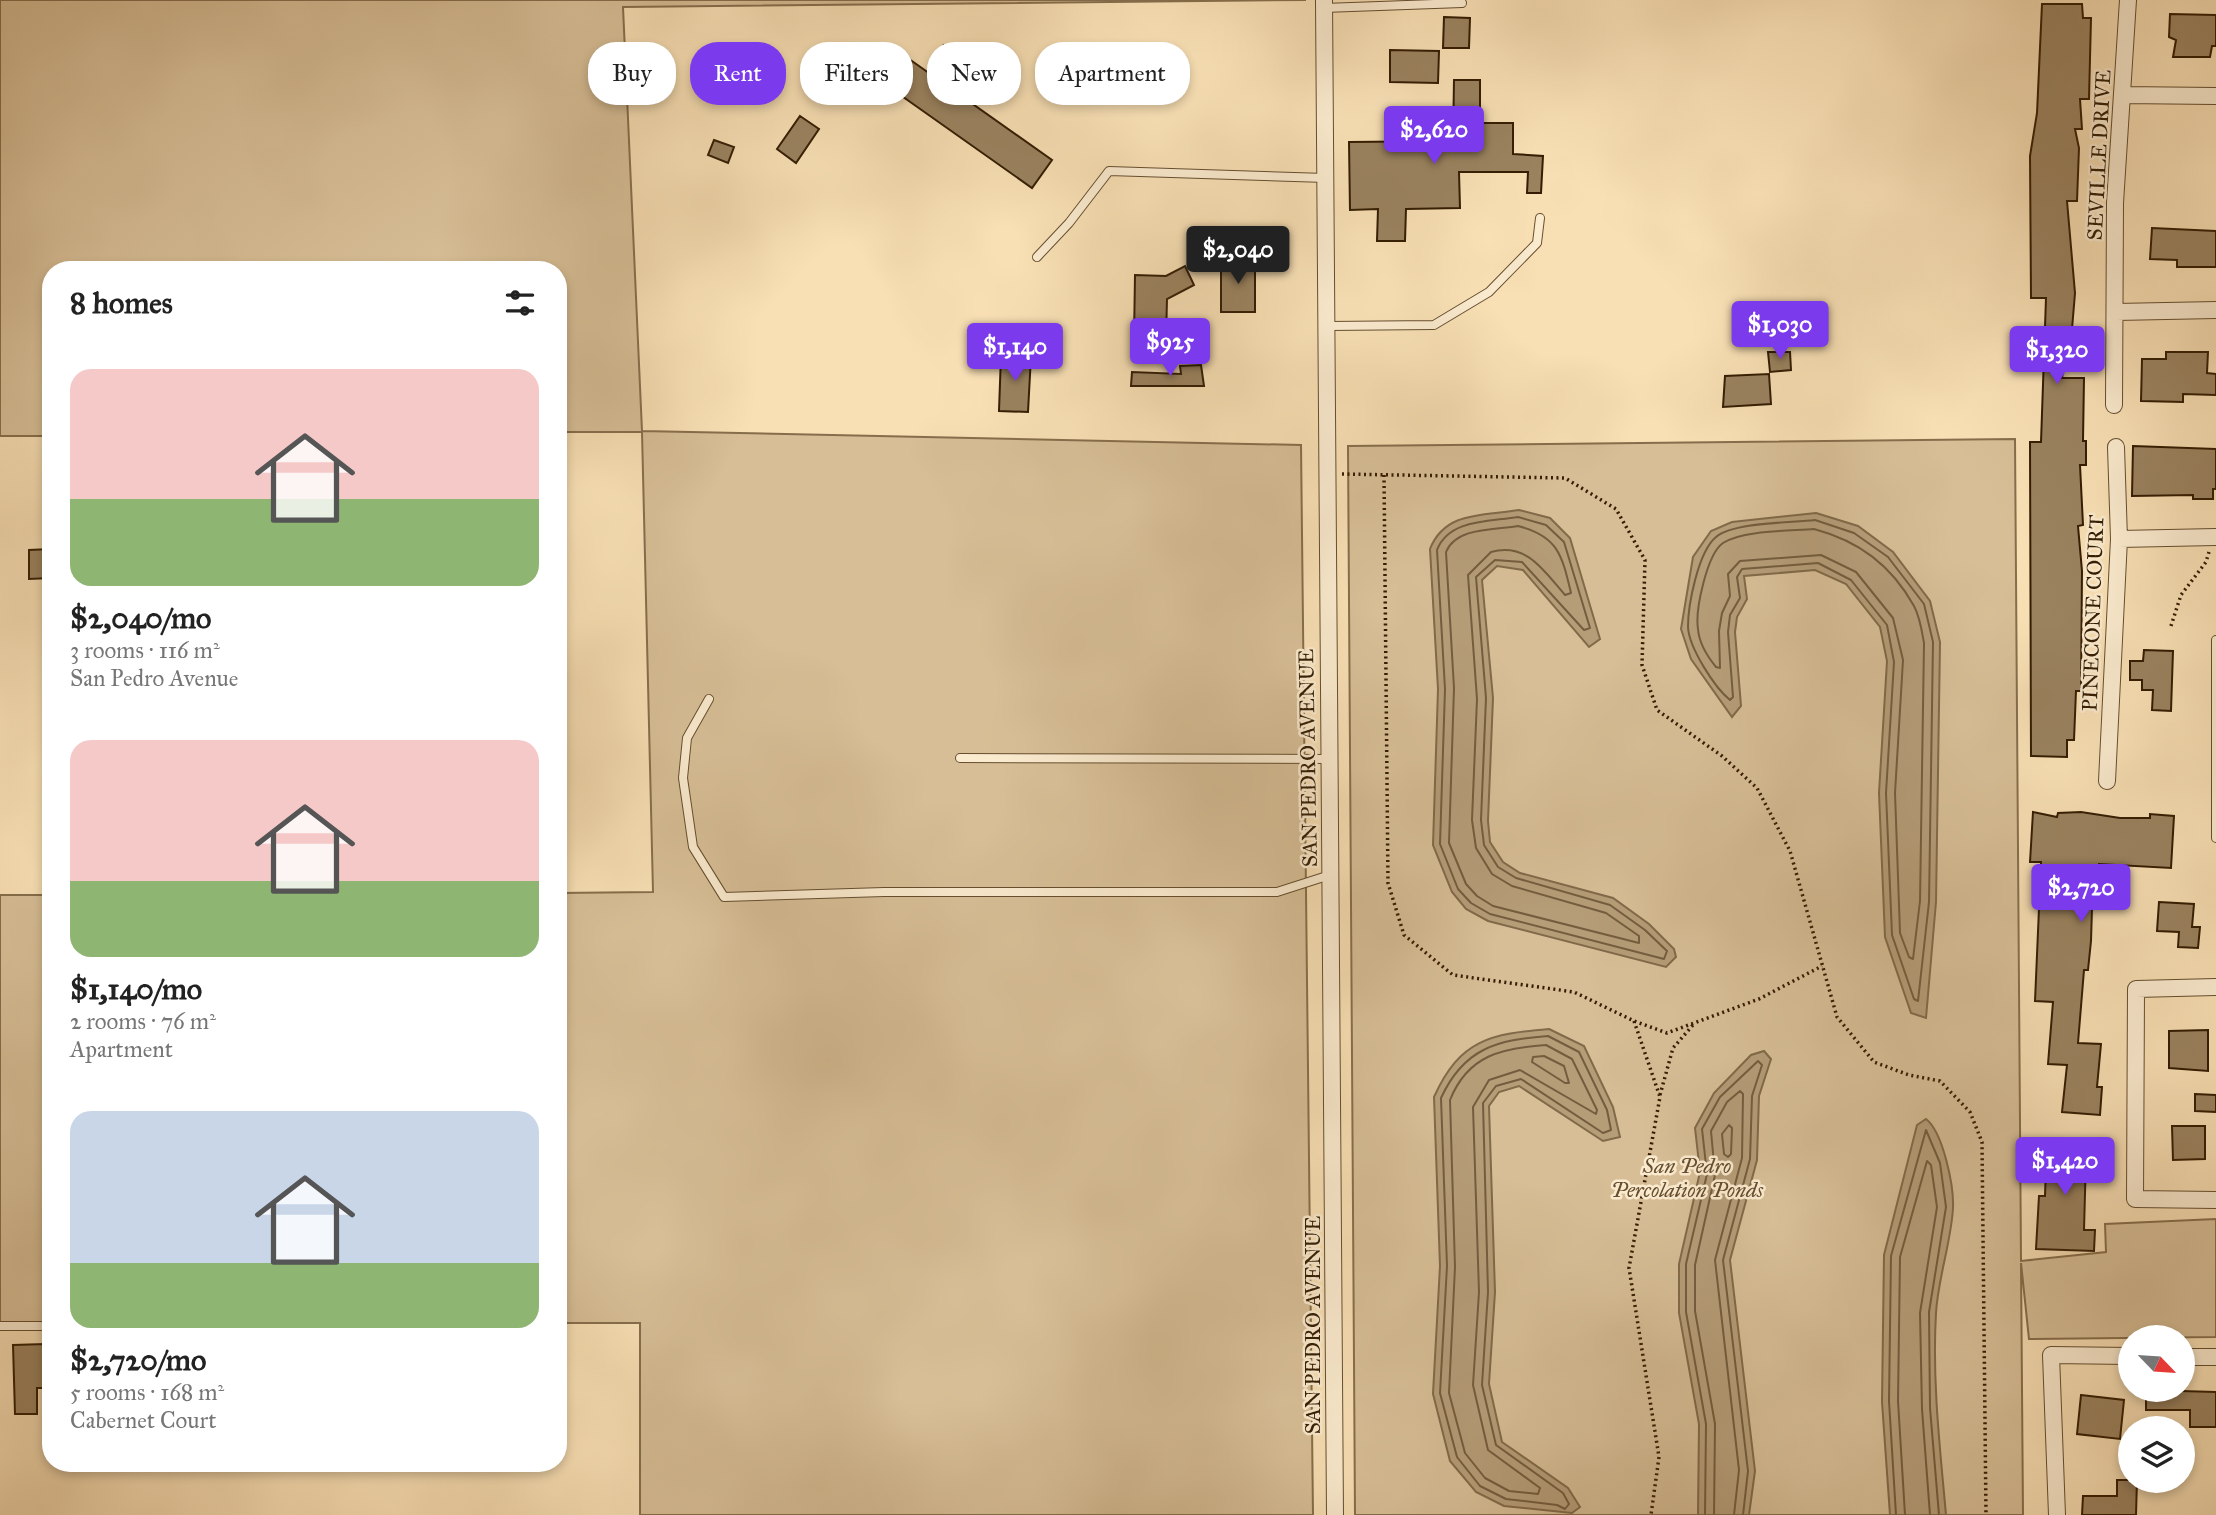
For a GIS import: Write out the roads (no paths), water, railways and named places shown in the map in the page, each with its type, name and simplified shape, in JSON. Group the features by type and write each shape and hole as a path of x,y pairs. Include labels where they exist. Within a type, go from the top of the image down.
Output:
{"street":[{"name":"SEVILLE DRIVE","path":"2114,405 2115,203 2128,0"},
{"name":"SAN PEDRO AVENUE","path":"1324,4 1335,1515"},
{"path":"2122,95 2216,96"},
{"path":"2116,312 2216,310"},
{"name":"PINECONE COURT","path":"2107,781 2119,540 2116,447"},
{"path":"2119,540 2215,537"},
{"path":"2216,988 2136,989 2135,1199 2216,1200"},
{"path":"2057,1515 2051,1355 2118,1356"},
{"path":"2195,1357 2216,1357"}],"lane":[{"path":"1324,4 1462,3"},
{"path":"1037,257 1069,223 1109,171 1326,178"},
{"path":"1328,326 1434,325 1489,292 1537,243 1540,218"},
{"path":"2216,640 2216,838"},
{"path":"709,699 687,738 683,778 692,847 724,897 884,892 1278,892 1330,875"},
{"path":"960,758 1329,760"},
{"path":"0,1326 42,1326"}],"water":[{"path":"1519,510 1550,518 1570,538 1600,639 1589,647 1523,570 1497,566 1482,580 1493,698 1488,821 1490,842 1503,862 1520,873 1613,898 1649,924 1674,949 1676,957 1666,967 1488,921 1466,909 1452,892 1433,845 1438,689 1430,549 1445,528 1455,522 1479,515"},
{"path":"1816,513 1858,526 1893,552 1930,601 1940,642 1936,902 1926,1018 1911,1013 1885,937 1879,793 1887,661 1880,627 1846,584 1815,570 1744,576 1747,599 1737,617 1735,632 1741,706 1732,717 1691,659 1681,629 1693,557 1711,531 1732,522"},
{"path":"1549,1029 1584,1046 1613,1107 1620,1137 1603,1141 1519,1086 1499,1092 1489,1106 1495,1292 1489,1384 1502,1442 1568,1488 1580,1507 1572,1513 1504,1506 1476,1492 1450,1461 1433,1394 1440,1266 1434,1097 1455,1063 1480,1043 1494,1037"},
{"path":"1764,1051 1771,1059 1759,1096 1757,1160 1730,1260 1755,1471 1749,1515 1698,1515 1699,1424 1679,1313 1679,1264 1700,1172 1695,1128 1714,1093 1751,1055"},
{"path":"1926,1119 1938,1135 1953,1198 1950,1234 1937,1300 1935,1338 1937,1414 1946,1515 1890,1515 1882,1402 1884,1255 1917,1125"}],"park label":[{"name":"San Pedro Percolation Ponds","path":"1687,1178"}]}
